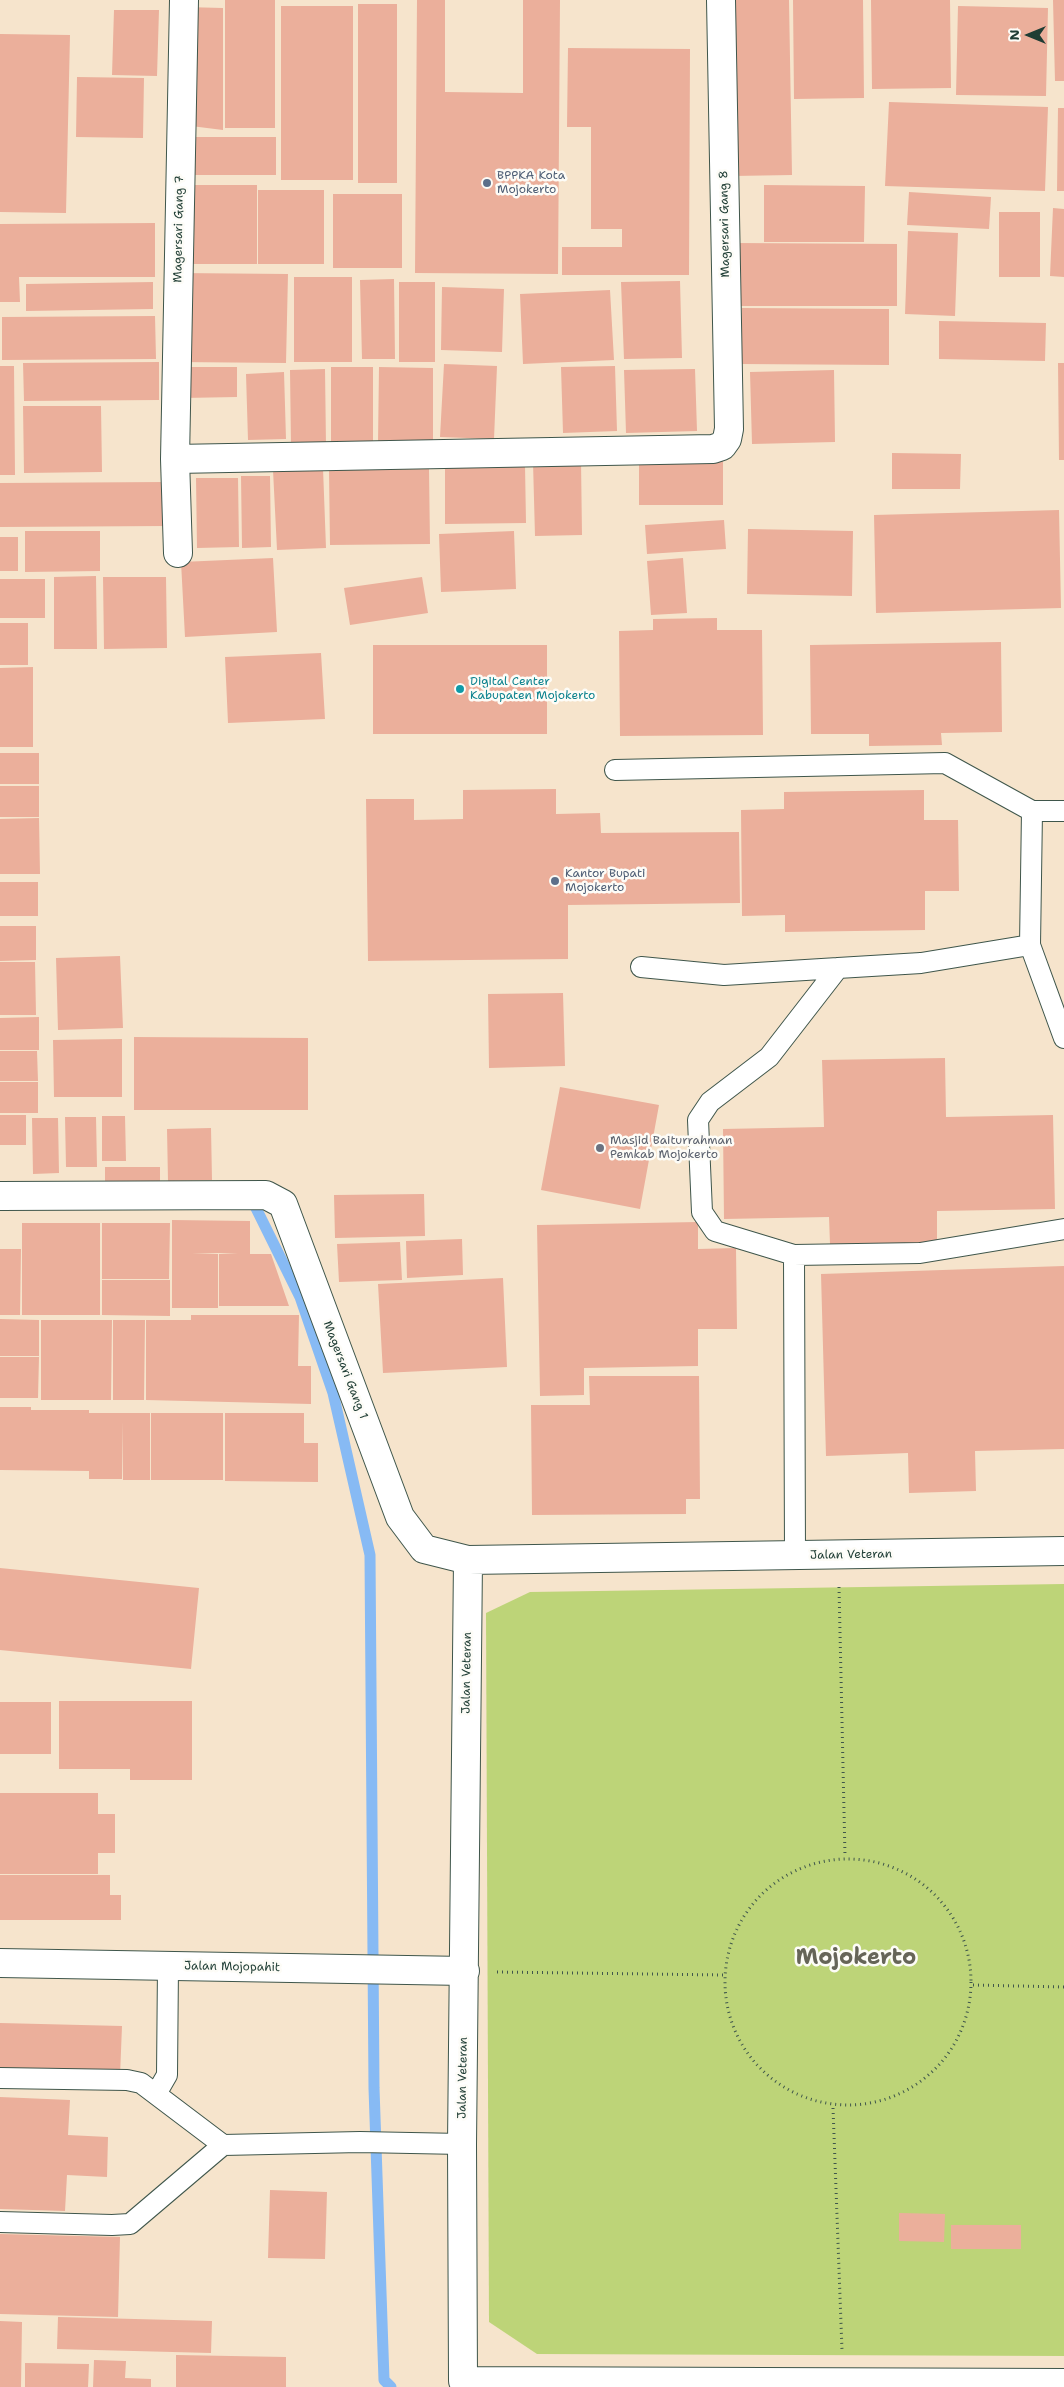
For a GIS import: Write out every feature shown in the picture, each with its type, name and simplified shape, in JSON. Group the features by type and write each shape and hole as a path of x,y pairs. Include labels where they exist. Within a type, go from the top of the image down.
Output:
{"street":[{"name":"Magersari Gang 7","path":"178,553 175,458 184,0"},
{"name":"Magersari Gang 8","path":"175,458 703,449 722,446 727,439 729,429 721,0"},
{"name":"Magersari Gang 1","path":"0,1196 236,1194 266,1195 283,1204 400,1517 424,1549 468,1560"},
{"name":"Jalan Veteran","path":"466,2384 462,2144 468,1560 1064,1551"},
{"name":"Jalan Mojopahit","path":"0,1963 465,1971"},
{"path":"466,2384 789,2384 843,2382 976,2385 1064,2383"}],"lane":[{"path":"614,770 945,763 1032,812 1064,811"},
{"path":"1032,812 1030,945 1064,1038"},
{"path":"641,967 724,975 921,963 1030,945"},
{"path":"838,968 769,1057 710,1102 698,1120 702,1212 715,1231 794,1256 920,1253 1064,1229"},
{"path":"794,1256 795,1555"},
{"path":"156,2094 167,2075 168,1966"},
{"path":"0,2078 127,2080 141,2083 223,2145 369,2142 462,2144"},
{"path":"0,2222 112,2226 130,2224 223,2145"}],"path":[{"path":"838,1555 845,1856"},
{"path":"845,1856 910,1873 957,1920 973,1985 953,2051 901,2097 833,2108 778,2087 739,2044 724,1976 737,1922 782,1874 845,1856"},
{"path":"465,1971 724,1976"},
{"path":"973,1985 1064,1987"},
{"path":"833,2108 843,2382"}],"green space":[{"path":"1064,1584 1064,2356 537,2354 489,2322 486,1613 530,1592"}],"building":[{"path":"225,0 275,0 275,128 225,128"},
{"name":"BPPKA Kota Mojokerto","path":"417,0 445,0 445,92 523,93 523,0 560,0 558,274 415,273"},
{"path":"731,0 789,0 792,175 733,176"},
{"path":"793,0 863,0 864,98 794,99"},
{"path":"871,0 950,0 951,88 872,89"},
{"path":"1053,0 1064,0 1064,81 1055,81"},
{"path":"358,4 397,4 397,183 358,183"},
{"path":"281,6 353,6 353,180 281,180"},
{"path":"958,6 1048,8 1046,96 956,95"},
{"path":"185,7 223,8 223,130 183,125"},
{"path":"114,10 159,10 157,76 112,75"},
{"path":"0,34 70,35 66,213 0,212"},
{"path":"568,48 690,49 689,275 562,275 562,247 622,247 622,229 591,229 591,127 567,127"},
{"path":"77,77 144,78 143,138 76,137"},
{"path":"889,102 1048,107 1045,191 885,186"},
{"path":"1058,108 1064,108 1064,191 1057,191"},
{"path":"185,137 276,137 276,175 185,175"},
{"path":"181,185 257,185 257,264 181,264"},
{"path":"764,185 865,186 864,242 764,242"},
{"path":"258,190 324,190 324,264 258,264"},
{"path":"909,192 991,197 989,229 907,225"},
{"path":"333,194 402,194 402,268 333,268"},
{"path":"1053,208 1064,209 1064,277 1050,276"},
{"path":"999,212 1040,212 1040,277 999,277"},
{"path":"155,223 155,277 19,277 20,302 0,302 0,224"},
{"path":"908,231 958,233 955,316 905,314"},
{"path":"735,243 897,244 897,306 734,306"},
{"path":"178,273 288,274 286,363 178,362"},
{"path":"294,277 352,277 352,362 294,362"},
{"path":"394,279 395,359 362,359 360,280"},
{"path":"680,281 682,358 624,359 621,282"},
{"path":"153,282 153,309 26,311 26,284"},
{"path":"399,282 435,282 435,362 399,362"},
{"path":"442,287 504,289 502,352 441,350"},
{"path":"610,290 614,360 523,364 520,294"},
{"path":"742,308 889,309 889,365 741,364"},
{"path":"155,316 156,359 2,360 2,317"},
{"path":"939,321 1046,323 1045,361 939,359"},
{"path":"159,362 159,400 24,401 23,363"},
{"path":"1058,363 1064,363 1064,460 1059,460"},
{"path":"444,364 497,366 494,439 440,437"},
{"path":"0,366 14,366 15,475 0,475"},
{"path":"615,366 617,431 563,433 561,367"},
{"path":"182,367 237,367 237,397 183,398"},
{"path":"331,367 373,367 373,446 331,446"},
{"path":"379,367 433,368 433,443 378,443"},
{"path":"325,369 326,446 291,447 290,370"},
{"path":"695,369 697,431 626,433 624,370"},
{"path":"834,370 835,442 752,444 750,372"},
{"path":"284,372 286,439 248,440 246,374"},
{"path":"23,406 101,406 102,472 24,473"},
{"path":"892,453 961,454 960,489 892,489"},
{"path":"639,460 723,460 723,505 639,505"},
{"path":"581,461 582,535 535,536 533,462"},
{"path":"445,465 525,465 526,523 445,524"},
{"path":"323,468 326,548 277,550 273,470"},
{"path":"429,469 430,544 330,545 329,470"},
{"path":"241,476 270,476 271,547 242,548"},
{"path":"196,478 238,478 239,547 197,548"},
{"path":"165,482 166,526 0,527 0,483"},
{"path":"1059,510 1061,608 876,613 874,515"},
{"path":"724,520 726,549 647,554 645,525"},
{"path":"748,529 853,531 852,596 747,594"},
{"path":"25,531 100,531 100,571 25,572"},
{"path":"514,531 516,589 441,592 439,534"},
{"path":"0,537 18,537 18,571 0,571"},
{"path":"273,558 277,632 185,637 181,562"},
{"path":"683,558 687,613 651,615 647,561"},
{"path":"96,576 97,649 54,649 54,577"},
{"path":"103,577 166,577 167,648 104,649"},
{"path":"422,577 428,613 350,625 344,588"},
{"path":"0,579 45,579 45,618 0,618"},
{"path":"717,618 717,630 762,630 763,735 620,736 619,631 653,630 653,619"},
{"path":"0,623 28,623 28,665 0,665"},
{"path":"1001,642 1002,732 941,733 942,745 869,746 869,734 811,734 810,645"},
{"name":"Digital Center Kabupaten Mojokerto","path":"373,645 547,645 547,734 373,734"},
{"path":"321,653 325,719 228,723 225,657"},
{"path":"33,667 33,747 0,747 0,668"},
{"path":"0,753 39,753 39,784 0,784"},
{"path":"0,786 39,786 39,817 0,817"},
{"path":"556,789 556,814 600,813 601,833 739,832 740,903 568,905 568,959 368,961 366,799 414,799 414,820 463,819 463,790"},
{"path":"924,790 924,820 958,820 959,891 925,891 925,930 785,932 785,915 742,916 741,810 784,809 784,792"},
{"path":"39,818 40,874 0,874 0,819"},
{"path":"0,882 38,882 38,916 0,916"},
{"path":"0,926 36,926 36,960 0,961"},
{"path":"120,956 123,1028 58,1030 56,958"},
{"path":"0,962 35,962 36,1015 0,1015"},
{"path":"563,993 565,1066 489,1068 488,994"},
{"path":"39,1017 39,1050 0,1050 0,1018"},
{"path":"134,1037 308,1038 308,1110 134,1110"},
{"path":"122,1039 122,1097 54,1097 53,1040"},
{"path":"0,1051 37,1051 38,1081 0,1081"},
{"path":"945,1058 946,1117 1053,1115 1055,1209 937,1211 937,1243 830,1244 829,1217 724,1219 723,1129 824,1127 822,1060"},
{"path":"0,1082 38,1082 38,1113 0,1113"},
{"name":"Masjid Baiturrahman Pemkab Mojokerto","path":"560,1087 659,1105 640,1209 541,1190"},
{"path":"0,1115 26,1115 26,1145 0,1145"},
{"path":"102,1116 125,1116 126,1161 102,1161"},
{"path":"65,1117 96,1117 97,1167 66,1167"},
{"path":"32,1118 58,1118 59,1173 33,1174"},
{"path":"211,1128 212,1180 168,1181 167,1129"},
{"path":"105,1167 160,1167 160,1184 105,1184"},
{"path":"424,1194 425,1236 335,1238 334,1195"},
{"path":"172,1220 250,1221 250,1254 271,1254 289,1306 219,1306 219,1254 238,1253 192,1253 218,1254 218,1308 172,1308"},
{"path":"698,1222 698,1249 736,1248 737,1329 698,1329 698,1366 584,1368 584,1395 540,1396 537,1225"},
{"path":"22,1223 100,1223 100,1315 22,1315"},
{"path":"102,1223 170,1223 169,1279 102,1279"},
{"path":"462,1239 463,1275 407,1278 406,1241"},
{"path":"400,1242 402,1280 339,1282 337,1244"},
{"path":"0,1249 21,1249 20,1315 0,1315"},
{"path":"1064,1266 1064,1449 975,1451 976,1491 909,1493 908,1453 826,1456 821,1274"},
{"path":"503,1278 507,1367 383,1373 378,1284"},
{"path":"102,1280 170,1280 170,1316 102,1315"},
{"path":"191,1315 299,1315 298,1366 311,1366 311,1404 146,1400 146,1320 191,1320"},
{"path":"0,1319 39,1320 39,1356 0,1356"},
{"path":"41,1320 112,1320 111,1400 41,1400"},
{"path":"113,1320 145,1320 144,1400 113,1400"},
{"path":"0,1357 39,1357 38,1398 0,1398"},
{"path":"589,1376 699,1376 700,1499 686,1499 686,1514 532,1515 531,1405 590,1405"},
{"path":"0,1407 31,1407 31,1410 89,1410 89,1413 150,1413 150,1480 123,1480 123,1421 122,1479 89,1479 89,1471 0,1470"},
{"path":"151,1413 223,1413 223,1480 151,1480"},
{"path":"225,1413 304,1413 304,1443 318,1443 318,1482 225,1481"},
{"path":"0,1568 199,1588 191,1669 0,1650"},
{"path":"59,1701 192,1701 192,1780 130,1780 130,1769 59,1769"},
{"path":"0,1702 51,1702 51,1754 0,1754"},
{"path":"0,1793 98,1793 98,1814 115,1814 115,1853 98,1853 98,1874 0,1874"},
{"path":"0,1875 110,1875 110,1895 121,1895 121,1920 0,1920"},
{"path":"0,2023 122,2026 120,2076 0,2073"},
{"path":"0,2097 70,2100 68,2135 108,2137 107,2177 67,2175 65,2211 0,2209"},
{"path":"270,2190 327,2192 325,2259 268,2258"},
{"path":"899,2213 945,2214 944,2242 899,2241"},
{"path":"951,2225 1021,2225 1021,2249 951,2249"},
{"path":"0,2234 120,2237 118,2317 0,2314"},
{"path":"58,2317 212,2321 211,2353 57,2349"},
{"path":"0,2321 22,2322 21,2387 0,2387"},
{"path":"176,2355 286,2357 286,2387 176,2387"},
{"path":"94,2360 126,2361 125,2378 151,2379 151,2387 93,2387"},
{"path":"25,2363 89,2364 88,2387 25,2387"}],"waterway":[{"path":"250,1196 300,1297 333,1393 370,1555 374,2088 384,2380 391,2387"}],"place":[{"name":"BPPKA Kota Mojokerto","path":"487,183"},
{"name":"Digital Center Kabupaten Mojokerto","path":"460,689"},
{"name":"Kantor Bupati Mojokerto","path":"555,881"},
{"name":"Masjid Baiturrahman Pemkab Mojokerto","path":"600,1148"}],"district":[{"name":"Mojokerto","path":"856,1958"}]}
